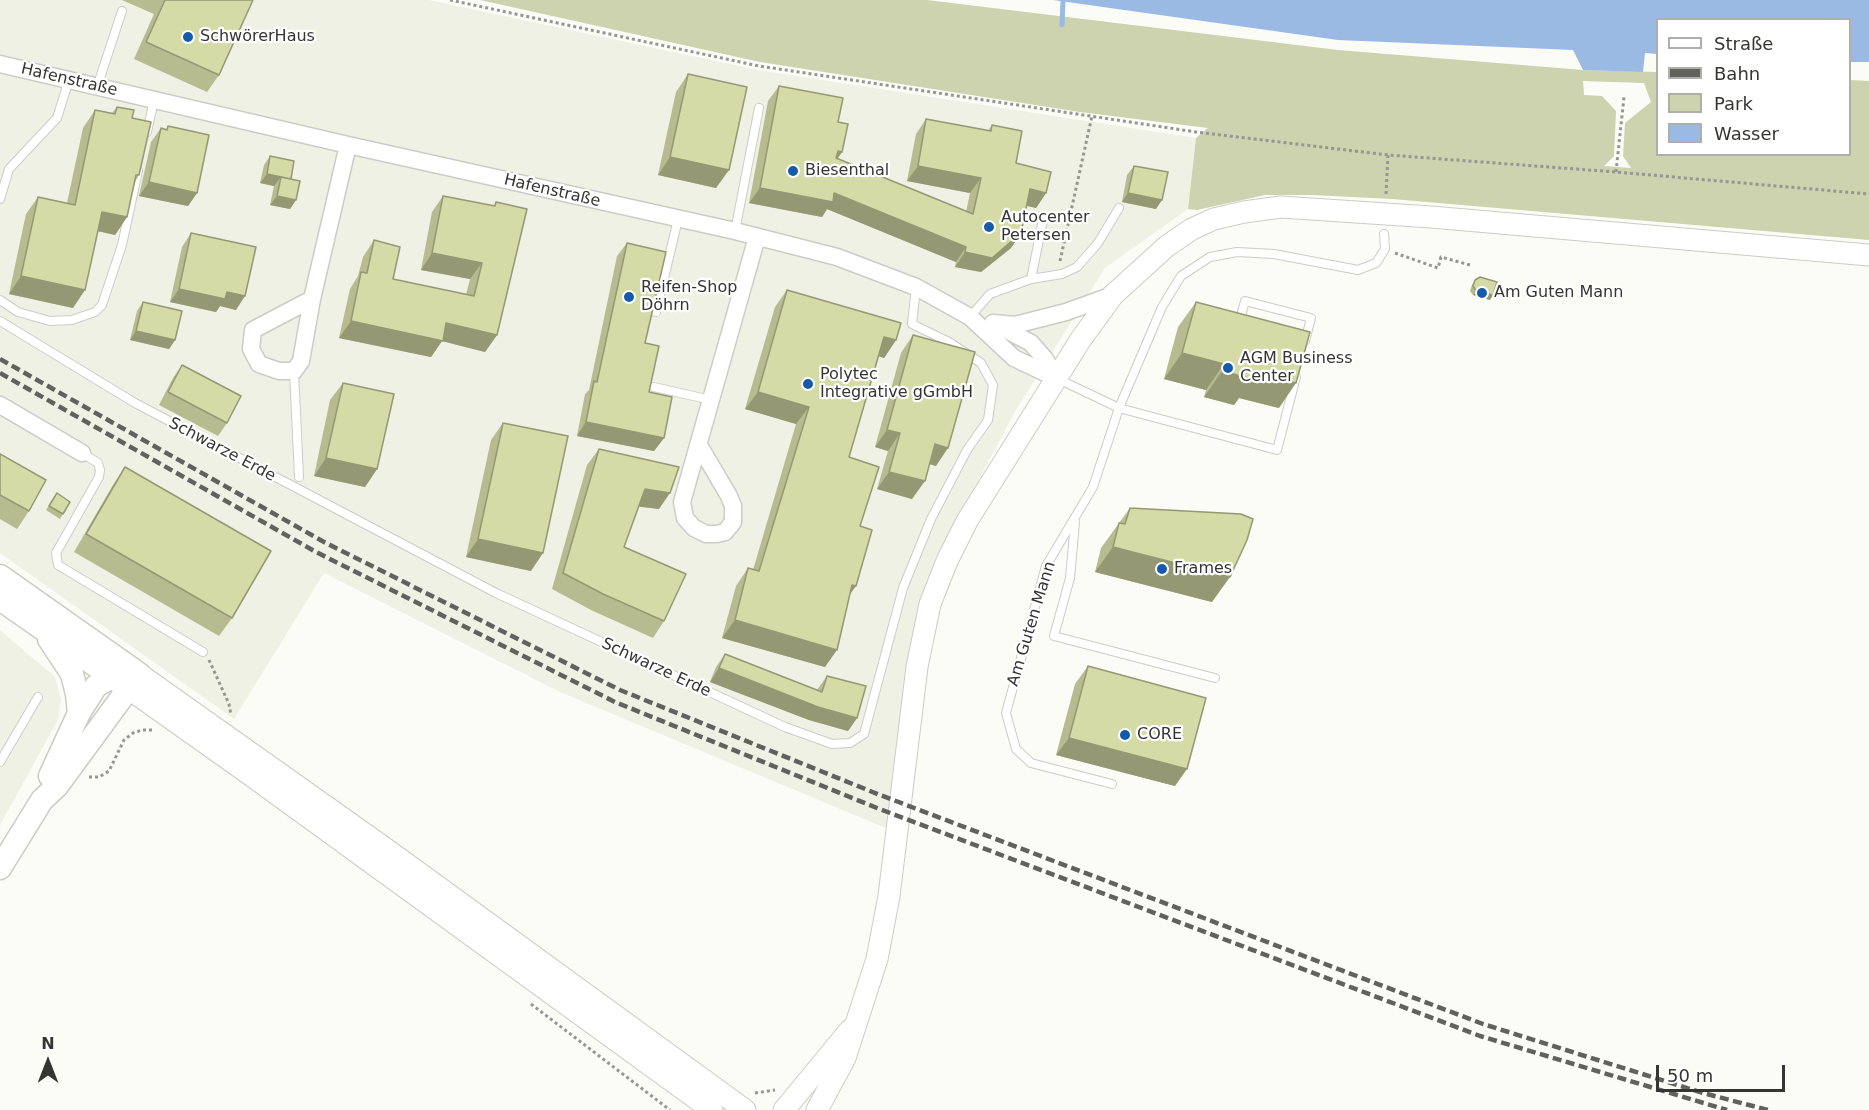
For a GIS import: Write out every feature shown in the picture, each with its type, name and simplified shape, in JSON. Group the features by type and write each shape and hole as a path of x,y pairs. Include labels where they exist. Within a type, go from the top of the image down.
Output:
{"main road":[{"path":"0,576 126,680"},
{"path":"0,599 126,680"},
{"path":"42,628 72,674 79,713"},
{"path":"42,800 47,780 79,713 96,686 126,680"},
{"path":"0,868 42,800 57,786 126,680"}],"street":[{"name":"Hafenstraße","path":"0,64 348,145 735,231 837,258 916,287 970,317 1014,358 1056,378"},
{"path":"312,299 254,330 251,349 259,364 279,371 294,371 302,360 312,299 348,145"},
{"path":"819,1109 845,1058 871,982 883,934 917,667 930,604 947,561 967,521 1081,339 1113,295 1167,246 1192,229 1215,219 1281,207 1397,214 1869,255"},
{"path":"699,445 733,506 733,522 725,532 717,534 706,534 694,528 685,518 682,510 684,493 756,237"},
{"name":"Hafenstraße","path":"970,317 993,323 1015,325 1066,312 1113,295"},
{"name":"Hafenstraße","path":"993,323 1030,343 1045,359 1056,378"},
{"path":"0,405 82,453"},
{"path":"126,680 274,791 712,1110"},
{"path":"126,680 386,849 745,1110"},
{"path":"784,1110 856,1023"}],"lane":[{"path":"97,87 123,11"},
{"path":"0,199 6,173 12,163 57,118 69,80"},
{"path":"144,145 154,100"},
{"path":"735,231 759,108"},
{"path":"0,300 18,312 50,321 72,320 95,312 102,305 122,245 139,167"},
{"path":"970,317 990,294 1032,279 1062,274 1077,267 1098,243 1119,208"},
{"path":"656,312 678,219"},
{"path":"1032,279 1043,220"},
{"path":"1384,234 1385,249"},
{"name":"Am Guten Mann","path":"1112,784 1032,763 1016,749 1006,713 1046,566 1094,488 1119,408 1162,307 1181,276 1210,258 1237,252 1274,254 1358,270 1376,263 1385,249"},
{"name":"Schwarze Erde","path":"0,321 145,409 496,593 785,728 832,744 850,743 864,734 903,588 930,519 968,450 988,420 993,385 981,363 949,342 912,324 916,287"},
{"path":"1248,333 1237,330 1245,301 1311,318 1304,347 1293,344"},
{"path":"1056,378 1119,408 1277,450 1298,370"},
{"path":"294,371 298,477"},
{"path":"654,387 712,400"},
{"path":"82,453 98,463 99,477 56,553 58,566 203,652"},
{"path":"1075,518 1070,578 1054,636 1215,678"},
{"path":"0,762 38,697"}],"path":[{"path":"450,0 759,66 1196,132 1388,155 1869,194"},
{"path":"1616,172 1624,97"},
{"path":"1062,274 1059,266 1092,116"},
{"path":"1386,194 1388,155"},
{"path":"1385,249 1438,268 1441,257 1470,265"},
{"path":"203,652 229,704 232,726"},
{"path":"68,770 85,777 99,777 110,771 119,748 124,740 133,733 152,730 162,733"},
{"path":"525,999 670,1110"}],"shaded area":[{"path":"0,0 429,0 758,70 1196,138 1188,209 1105,268 1016,410 956,522 925,593 906,664 888,829 560,692 324,573 234,719 0,553"},
{"path":"0,630 55,677 61,699 58,720 0,825"}],"green space":[{"path":"480,0 927,0 1338,50 1583,70 1656,72 1656,156 1851,156 1851,80 1869,81 1869,240 1392,199 1312,195 1265,195 1197,210 1188,209 1196,138 1208,128 1080,112 760,62","holes":["1583,81 1644,83 1651,102 1625,123 1623,156 1631,168 1604,166 1614,156 1616,111 1602,96 1584,95"]}],"water":[{"path":"1053,0 1869,0 1869,62 1851,62 1851,18 1656,18 1656,54 1645,53 1643,72 1583,70 1573,50 1338,40"}],"building":[{"name":"SchwörerHaus","path":"165,0 253,0 219,75 146,42"},
{"path":"688,74 747,87 729,170 670,157"},
{"path":"779,86 843,98 838,122 848,124 842,152 838,151 836,158 973,214 981,178 918,166 926,119 991,131 992,125 1022,131 1016,163 1051,172 1046,193 1030,189 1021,233 992,258 965,252 966,247 834,193 833,202 760,188"},
{"path":"117,107 134,110 132,118 151,122 127,217 102,212 85,290 21,276 38,197 75,205 95,110 115,114"},
{"path":"168,126 209,135 197,193 149,182 161,128 167,130"},
{"path":"270,156 294,161 291,179 267,174"},
{"path":"1134,166 1168,172 1162,200 1128,193"},
{"path":"281,177 300,181 296,200 277,196"},
{"path":"443,196 495,206 496,202 527,209 497,335 446,323 443,341 351,321 361,272 367,273 374,240 400,247 393,279 474,296 482,263 432,253"},
{"path":"191,233 256,247 245,296 227,292 225,299 179,289"},
{"path":"627,243 666,252 645,343 659,346 649,392 672,397 664,438 586,422"},
{"path":"1480,277 1497,282 1493,295 1476,291 1473,286 1475,280"},
{"path":"787,290 901,323 896,340 884,337 849,457 879,467 860,526 872,530 856,586 852,585 837,650 735,620 748,568 759,571 809,407 758,392"},
{"path":"143,302 182,311 175,340 136,331"},
{"path":"1196,302 1310,332 1296,383 1254,371 1252,379 1222,371 1224,364 1182,353"},
{"path":"913,335 975,352 948,448 935,444 925,481 889,472 900,433 887,430"},
{"path":"182,365 241,396 227,423 168,392"},
{"path":"343,383 394,394 377,469 326,458"},
{"path":"503,423 568,436 543,553 478,539"},
{"path":"599,449 679,467 670,493 645,489 624,547 686,574 664,621 563,573"},
{"path":"0,454 46,480 29,511 0,495"},
{"path":"125,467 271,551 232,618 86,534"},
{"path":"57,493 70,502 63,514 49,506"},
{"path":"1130,508 1241,514 1253,519 1247,540 1230,577 1113,547 1119,523 1125,524"},
{"path":"725,654 822,692 827,676 866,686 857,718 818,707 719,668"},
{"name":"CORE","path":"1088,666 1206,698 1187,769 1069,738"}],"waterway":[{"path":"1062,25 1063,0"}],"railway":[{"path":"0,359 324,542 620,690 880,795 1483,1024 1703,1093 1768,1110"},
{"path":"0,373 316,552 615,702 877,808 1480,1036 1727,1110"}],"place":[{"name":"SchwörerHaus","path":"188,37"},
{"name":"Biesenthal","path":"793,171"},
{"name":"Autocenter Petersen","path":"989,227"},
{"name":"Am Guten Mann","path":"1482,293"},
{"name":"Reifen-Shop Döhrn","path":"629,297"},
{"name":"AGM Business Center","path":"1228,368"},
{"name":"Polytec Integrative gGmbH","path":"808,384"},
{"name":"Frames","path":"1162,569"},
{"name":"CORE","path":"1125,735"}]}
